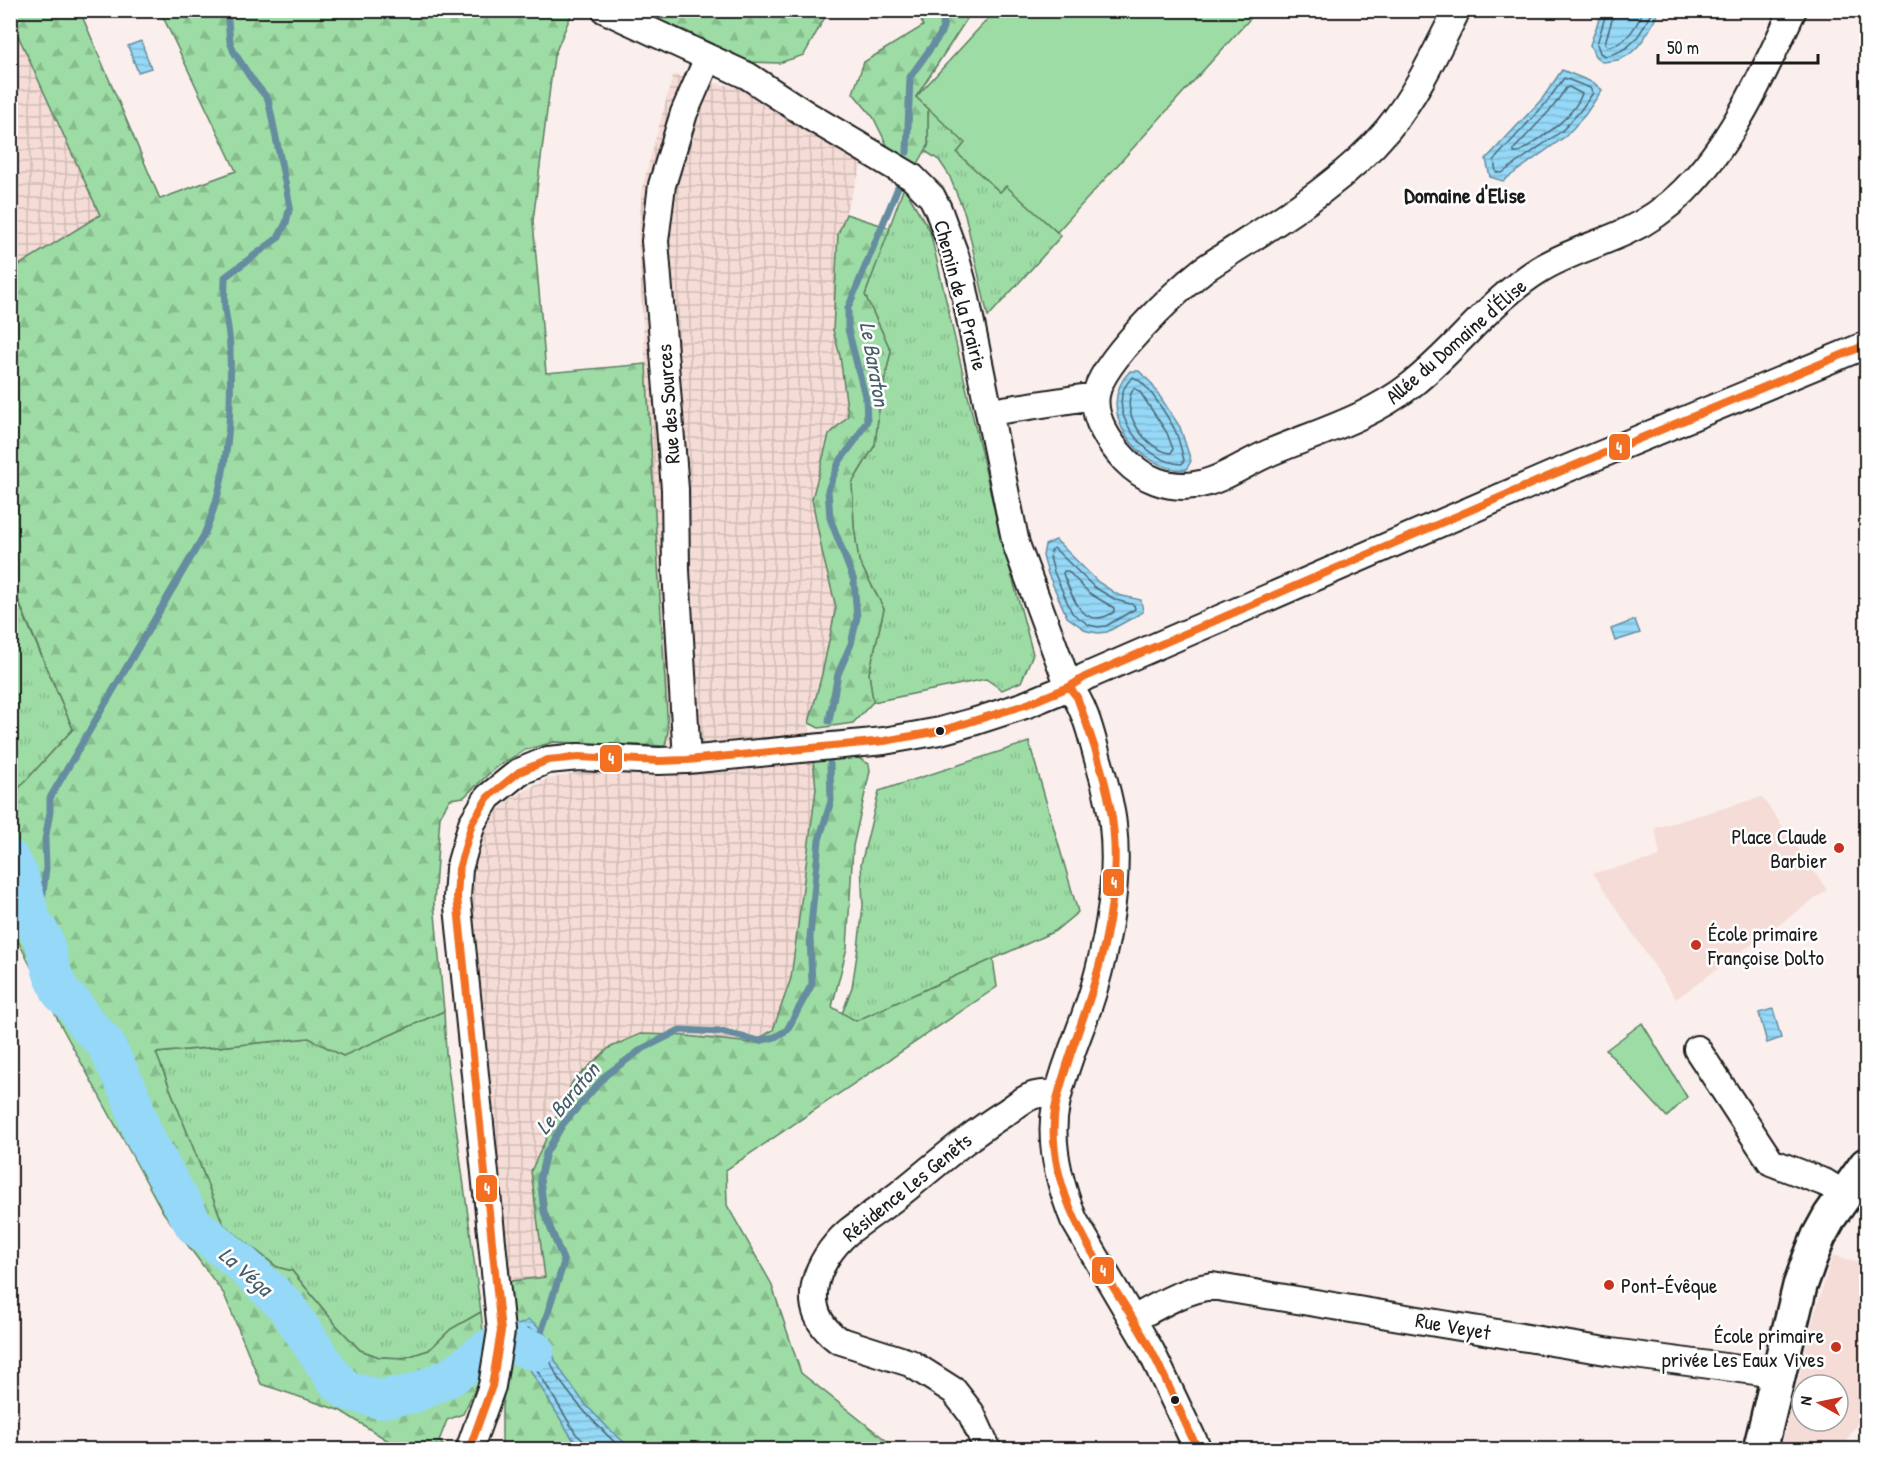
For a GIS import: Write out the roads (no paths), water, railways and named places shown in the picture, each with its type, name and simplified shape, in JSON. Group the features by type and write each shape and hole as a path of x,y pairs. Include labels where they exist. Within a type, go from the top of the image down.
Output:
{"main road":[{"path":"1760,1449 1800,1286 1810,1258 1819,1236 1844,1194 1866,1165"}],"street":[{"name":"Chemin de la Prairie","path":"605,10 748,76 808,116 904,172 922,186 938,208 955,255 990,412 1016,544 1069,687 1080,705 1109,797 1114,826 1114,872 1108,927 1098,974 1056,1105 1053,1130 1065,1199 1089,1248 1134,1319 1176,1400 1198,1449"},
{"path":"990,412 1095,396 1101,379 1120,351 1185,284 1323,191 1367,152 1389,128 1408,99 1457,10"},
{"name":"Allée du Domaine d'Élise","path":"1095,396 1101,422 1112,445 1125,460 1140,474 1157,482 1175,486 1193,486 1208,482 1257,458 1332,429 1380,406 1412,385 1456,344 1488,309 1513,288 1561,258 1649,220 1683,192 1704,170 1744,109 1765,70 1792,10"},
{"name":"Rue des Sources","path":"687,760 676,570 675,489 656,241 662,185 684,113 708,58"},
{"path":"469,1449 489,1395 501,1331 457,897 459,870 472,823 489,796 519,772 548,760 579,757 687,760 884,741 975,722 1069,687 1085,677 1554,474 1866,345"},
{"path":"1697,1049 1771,1162 1826,1183 1844,1194"},
{"name":"Résidence Les Genêts","path":"988,1449 971,1413 954,1391 910,1364 831,1336 821,1324 813,1307 814,1283 824,1260 834,1246 976,1132 1032,1095 1059,1093"},
{"name":"Rue Veyet","path":"1134,1319 1196,1288 1212,1286 1578,1347 1778,1376"}],"water":[{"path":"1602,10 1659,11 1634,51 1621,59 1602,62 1595,56 1590,45"},
{"path":"141,41 151,68 138,72 128,46"},
{"path":"1562,70 1594,83 1602,90 1585,115 1566,136 1503,181 1490,177 1486,159 1542,99"},
{"path":"1130,371 1139,371 1151,383 1180,427 1191,461 1186,470 1169,468 1152,460 1126,436 1119,420 1116,403 1120,386"},
{"path":"1056,540 1098,582 1118,595 1141,600 1143,612 1107,632 1098,633 1087,631 1067,617 1048,574 1043,556 1045,545"},
{"path":"1635,620 1640,633 1615,641 1611,629"},
{"path":"1773,1009 1781,1038 1767,1043 1759,1013"},
{"path":"529,1320 548,1338 555,1360 585,1404 632,1449 585,1449 572,1438 529,1368 523,1363 504,1361 511,1328"}],"waterway":[{"path":"31,919 43,893 46,868 45,840 50,798 204,535 219,491 227,444 230,397 230,345 225,309 225,277 278,238 286,223 290,206 268,99 234,52 230,42 227,10"},
{"name":"Le Baraton","path":"907,152 910,77 940,35 944,10"},
{"name":"Le Baraton","path":"829,721 838,674 851,644 857,617 854,581 830,518 828,490 839,462 867,421 866,400 848,329 848,308 899,185"},
{"name":"Le Baraton","path":"539,1339 564,1262 544,1212 540,1178 546,1153 563,1124 606,1075 642,1049 680,1030 721,1032 759,1041 775,1037 787,1030 812,984 810,937 819,840 831,801 830,764"},
{"name":"La Véga","path":"10,859 19,875 31,919 43,938 52,972 61,993 75,1006 85,1022 105,1043 130,1094 143,1134 194,1225 241,1263 286,1306 334,1378 348,1391 379,1399 413,1394 452,1376 489,1348 508,1343 535,1351"}],"place":[{"name":"Place Claude Barbier","path":"1839,848"},
{"name":"École primaire Françoise Dolto","path":"1696,945"},
{"name":"Pont-Évêque","path":"1609,1285"},
{"name":"École primaire privée Les Eaux Vives","path":"1836,1347"}],"district":[{"name":"Domaine d'Elise","path":"1465,195"}]}
